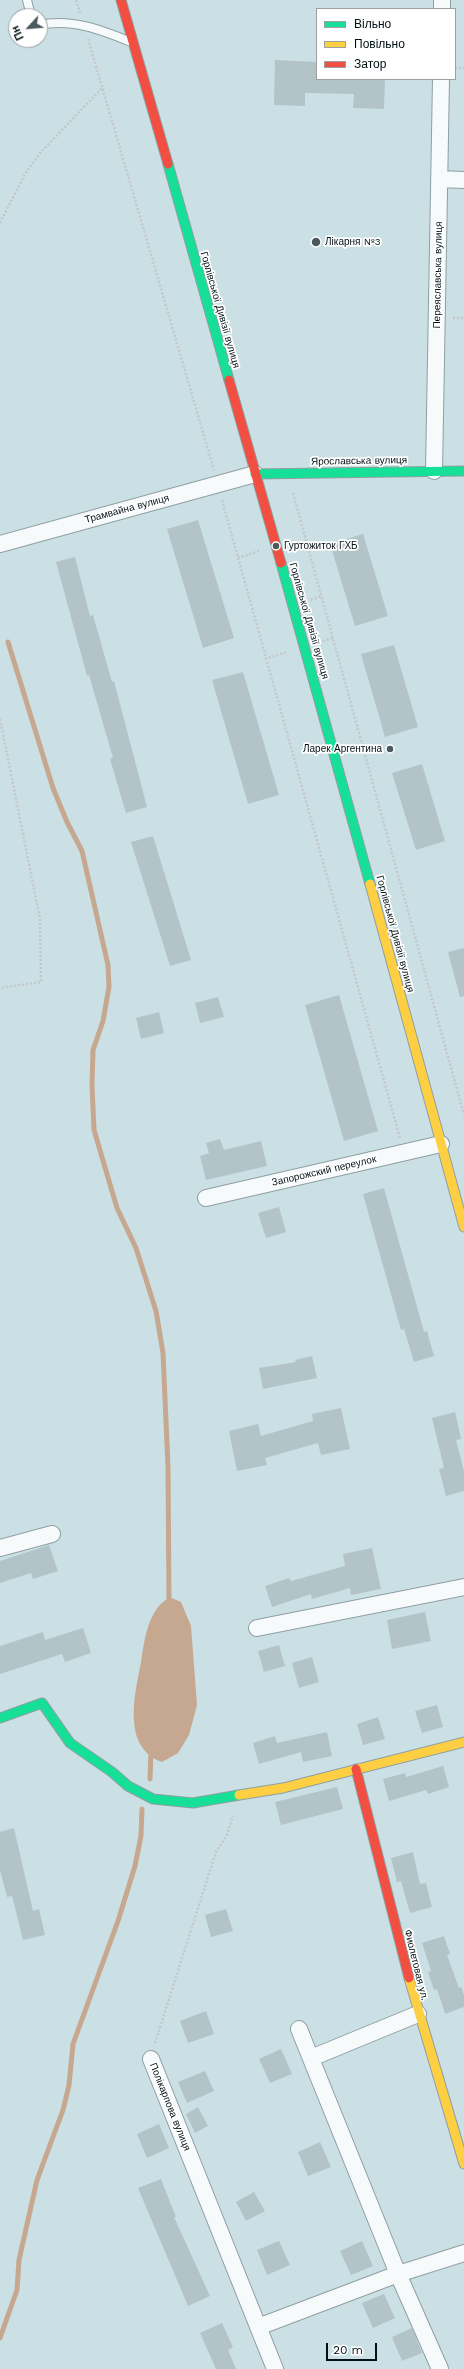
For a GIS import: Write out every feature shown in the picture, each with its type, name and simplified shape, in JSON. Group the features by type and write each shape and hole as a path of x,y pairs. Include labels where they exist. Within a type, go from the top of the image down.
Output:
{"main road":[{"name":"Горлівської Дивізії вулиця","path":"121,0 305,647 464,1227"},
{"name":"Ярославська вулиця","path":"255,474 464,471"},
{"path":"0,1718 42,1703 70,1743 112,1772 128,1786 153,1799 192,1803 283,1788 464,1742"},
{"name":"Фиолетовая ул.","path":"356,1769 418,2014 464,2164"}],"street":[{"name":"Переяславська вулиця","path":"434,471 441,80"},
{"path":"439,179 464,180"},
{"name":"Трамвайна вулиця","path":"0,544 255,474"},
{"name":"Запорожский переулок","path":"206,1198 442,1144"},
{"path":"0,1548 52,1534"},
{"path":"257,1628 464,1587"},
{"path":"311,2058 418,2014"},
{"path":"299,2029 398,2274 440,2369"},
{"name":"Полікарпова вулиця","path":"151,2059 275,2369"},
{"path":"258,2327 398,2274 464,2253"}],"lane":[{"path":"48,23 55,22 84,26 133,43"}],"path":[{"path":"76,0 218,484 404,1153"},
{"path":"0,223 25,174 40,153 102,88"},
{"path":"288,473 464,1115"},
{"path":"0,720 40,920 41,982 0,988"},
{"name":"Полікарпова вулиця","path":"151,2059 216,1852 227,1836 241,1795"}],"shaded area":[{"path":"169,1597 181,1602 191,1626 197,1705 189,1735 178,1753 162,1762 149,1755 141,1745 136,1732 134,1704 148,1626 158,1607"}],"building":[{"path":"275,60 316,62 316,80 385,80 384,109 353,108 354,94 305,93 305,106 274,105"},
{"path":"198,520 234,638 203,648 167,529"},
{"path":"363,534 388,616 355,626 330,544"},
{"path":"75,557 90,616 93,615 112,682 114,681 147,807 126,813 110,759 113,758 89,675 87,676 56,562"},
{"path":"394,645 418,727 385,737 361,654"},
{"path":"243,672 279,795 248,804 212,680"},
{"path":"422,764 445,841 416,850 392,773"},
{"path":"153,836 191,960 170,966 131,842"},
{"path":"464,948 464,996 460,997 448,952"},
{"path":"339,995 378,1131 344,1141 305,1005"},
{"path":"218,997 224,1017 200,1023 195,1003"},
{"path":"159,1012 164,1033 141,1039 136,1018"},
{"path":"220,1139 224,1150 261,1141 267,1166 206,1180 200,1156 209,1153 206,1143"},
{"path":"384,1188 424,1332 427,1331 434,1356 414,1362 404,1329 401,1330 363,1194"},
{"path":"279,1207 286,1232 266,1238 258,1213"},
{"path":"312,1356 317,1378 263,1389 259,1368 296,1362 295,1360"},
{"path":"341,1408 350,1449 321,1455 318,1443 265,1458 267,1465 237,1471 229,1431 258,1424 261,1436 313,1421 312,1414"},
{"path":"455,1412 461,1439 456,1440 464,1471 464,1491 446,1496 439,1469 444,1468 432,1418"},
{"path":"49,1545 58,1571 33,1579 31,1573 0,1583 0,1561"},
{"path":"372,1548 381,1589 351,1595 350,1588 312,1599 311,1594 272,1607 265,1586 289,1578 291,1581 345,1566 343,1554"},
{"path":"425,1612 431,1641 392,1649 387,1620"},
{"path":"83,1628 91,1653 65,1662 62,1654 0,1674 0,1646 43,1632 45,1640"},
{"path":"279,1645 285,1666 264,1672 258,1651"},
{"path":"312,1657 319,1682 299,1688 292,1663"},
{"path":"437,1705 443,1727 422,1733 415,1711"},
{"path":"378,1717 385,1739 363,1745 357,1724"},
{"path":"327,1732 332,1756 303,1762 301,1752 259,1764 253,1743 275,1736 277,1743"},
{"path":"443,1766 449,1787 428,1794 426,1790 389,1801 383,1779 405,1773 406,1777"},
{"path":"337,1787 343,1809 281,1825 275,1802"},
{"path":"14,1828 33,1911 39,1909 45,1935 23,1940 12,1896 7,1897 0,1870 0,1832"},
{"path":"413,1852 420,1884 426,1883 432,1907 410,1913 401,1881 397,1882 391,1858"},
{"path":"226,1909 233,1931 211,1937 205,1915"},
{"path":"444,1936 450,1954 447,1955 459,1988 461,1987 464,1995 464,2007 445,2014 437,1989 434,1990 428,1972 431,1971 422,1943"},
{"path":"206,2011 214,2034 188,2043 180,2021"},
{"path":"281,2049 292,2074 270,2083 259,2059"},
{"path":"205,2071 214,2091 187,2103 178,2082"},
{"path":"198,2107 208,2126 195,2133 186,2114"},
{"path":"159,2124 169,2148 147,2158 137,2134"},
{"path":"320,2142 331,2167 308,2176 298,2152"},
{"path":"161,2179 176,2217 174,2217 210,2296 188,2306 138,2188"},
{"path":"254,2192 265,2211 246,2221 236,2202"},
{"path":"279,2241 290,2265 267,2275 257,2250"},
{"path":"362,2241 373,2266 351,2275 340,2251"},
{"path":"384,2294 395,2318 373,2328 362,2303"},
{"path":"222,2323 233,2347 228,2350 236,2369 216,2369 200,2333"},
{"path":"412,2328 422,2353 402,2361 392,2337"}],"waterway":[{"path":"8,642 53,788 67,822 82,851 108,965 109,987 103,1021 93,1050 92,1085 94,1130 117,1208 136,1248 156,1311 163,1353 168,1467 169,1603"},
{"path":"150,1779 151,1752"},
{"path":"0,2338 17,2290 19,2260 37,2180 63,2110 69,2085 73,2044 118,1921 135,1866 141,1836 142,1809"}],"traffic: fast":[{"path":"168,164 229,380"},
{"path":"255,474 464,471"},
{"path":"281,563 370,884"},
{"path":"0,1718 42,1703 70,1743 112,1772 128,1786 153,1799 193,1803 239,1795"}],"traffic: slow":[{"path":"370,884 464,1227"},
{"path":"239,1795 283,1788 464,1742"},
{"path":"409,1978 464,2164"}],"traffic: jam":[{"path":"121,0 168,164"},
{"path":"229,380 281,563"},
{"path":"356,1769 409,1978"}],"place":[{"name":"Лікарня №3","path":"316,242"},
{"name":"Гуртожиток ГХБ","path":"276,546"},
{"name":"Ларек Аргентина","path":"390,749"}]}
